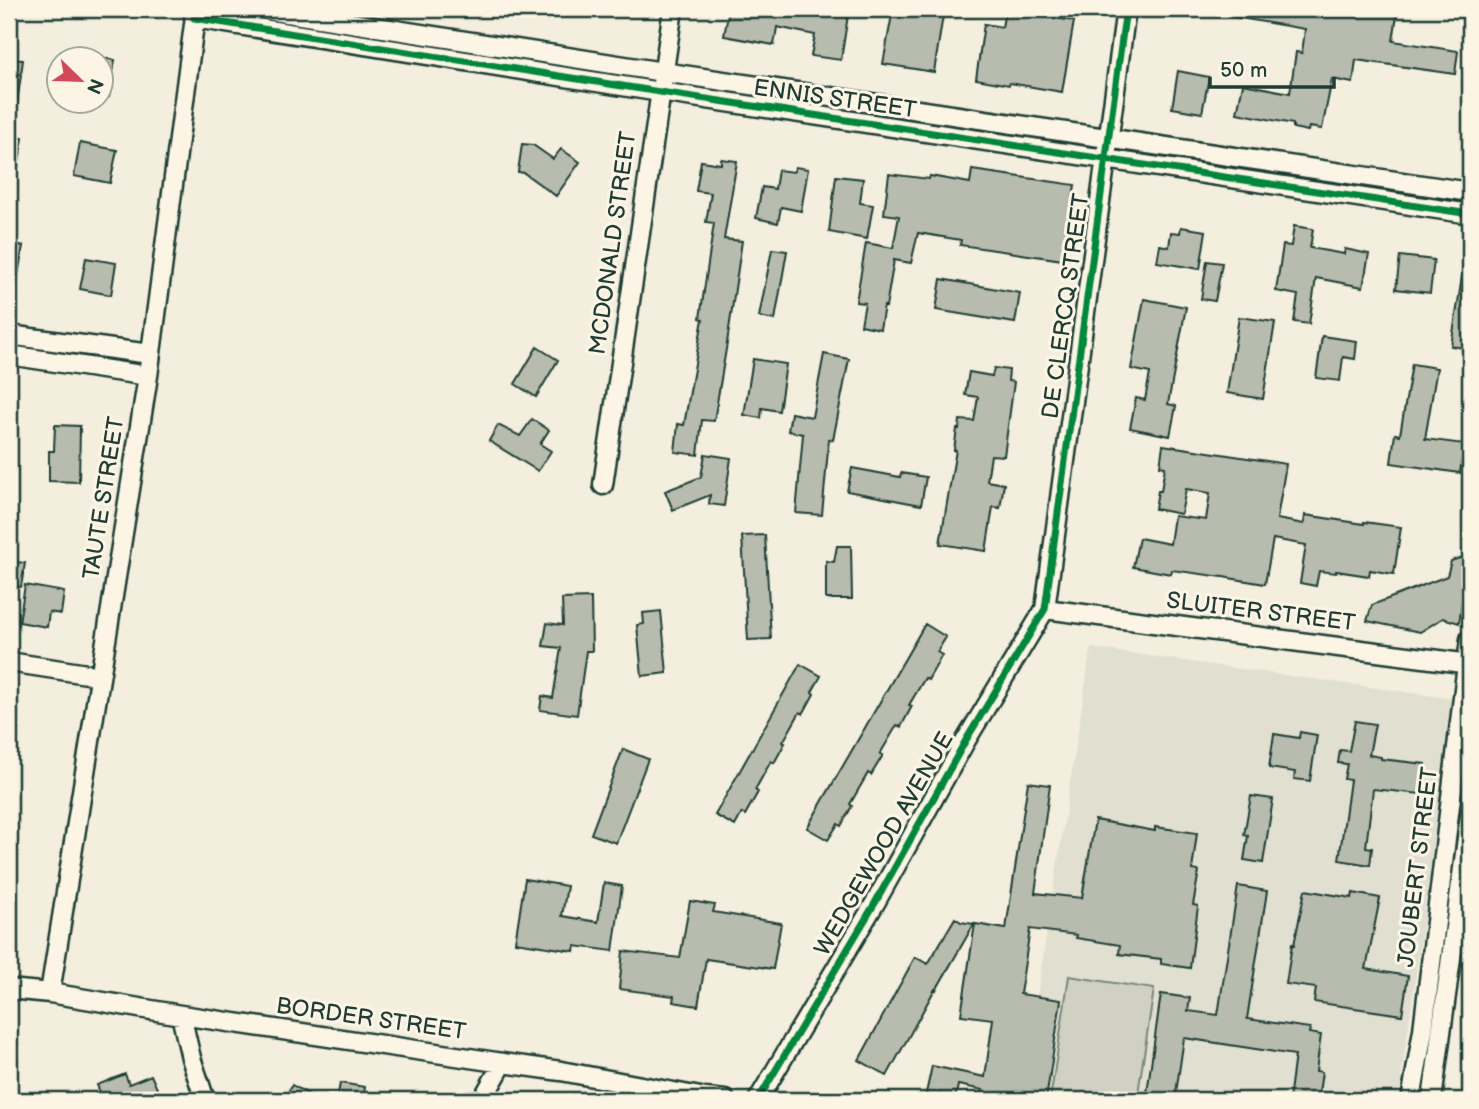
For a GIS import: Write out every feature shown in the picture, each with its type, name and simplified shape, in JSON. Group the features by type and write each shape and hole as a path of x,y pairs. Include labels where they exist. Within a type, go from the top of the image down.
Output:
{"street":[{"name":"ENNIS STREET","path":"261,9 663,72 1470,192"},
{"name":"MCDONALD STREET","path":"603,485 673,9"},
{"name":"DE CLERCQ STREET","path":"1045,609 1126,9"},
{"name":"ENNIS STREET","path":"195,13 660,93 1470,214"},
{"name":"TAUTE STREET","path":"50,993 148,376 195,13"},
{"path":"9,335 150,354"},
{"path":"9,355 148,376"},
{"name":"SLUITER STREET","path":"1045,609 1468,664"},
{"name":"WEDGEWOOD AVENUE","path":"759,1098 1045,609"},
{"name":"JOUBERT STREET","path":"1411,1100 1423,1030 1470,639"},
{"path":"9,662 100,676"},
{"name":"JOUBERT STREET","path":"1432,1100 1470,816"},
{"name":"BORDER STREET","path":"9,989 561,1070 725,1100"},
{"path":"181,1015 205,1100"},
{"path":"482,1100 503,1063"},
{"path":"733,1100 759,1098"}],"shaded area":[{"path":"1091,648 1455,699 1398,1100 1021,1100"},
{"path":"1069,976 1154,989 1137,1100 1050,1100"}],"building":[{"path":"729,9 849,9 841,60 811,56 815,35 777,27 774,45 724,36"},
{"path":"893,9 944,9 934,72 883,64"},
{"path":"1229,9 1398,9 1393,41 1458,51 1455,74 1356,60 1353,83 1332,79 1322,129 1309,127 1308,131 1293,128 1293,124 1237,113 1243,84 1290,93 1296,52 1302,53 1305,29 1228,16"},
{"path":"1005,11 1074,21 1062,92 976,79 984,24 1002,27"},
{"path":"9,58 23,60 17,104 9,103"},
{"path":"1178,71 1209,77 1202,113 1172,108"},
{"path":"9,136 23,138 16,179 9,179"},
{"path":"80,143 117,150 110,183 74,176"},
{"path":"522,144 533,145 553,159 561,149 580,162 556,196 524,173 518,172"},
{"path":"721,159 737,161 724,239 742,241 714,421 702,420 698,455 675,452 678,424 684,425 703,319 700,318 714,223 706,222 711,193 696,191 701,161 721,164"},
{"path":"795,167 808,169 801,211 781,207 778,223 756,218 762,187 775,189 778,170 794,172"},
{"path":"972,170 1075,185 1063,260 960,245 961,240 918,233 911,263 894,260 880,329 861,325 865,303 856,302 866,243 893,248 899,216 884,214 889,174 929,179 930,176 970,183"},
{"path":"836,176 863,179 860,203 873,205 867,239 829,232"},
{"path":"1294,226 1313,229 1310,248 1344,254 1345,249 1369,254 1363,287 1316,278 1309,324 1294,322 1298,295 1276,291 1283,245 1291,246"},
{"path":"1181,227 1206,231 1200,269 1157,262 1160,245 1169,247 1171,232 1180,233"},
{"path":"9,244 23,246 16,287 9,286"},
{"path":"772,249 787,251 775,320 759,317"},
{"path":"1400,256 1434,260 1430,293 1396,289"},
{"path":"86,258 116,263 111,295 80,289"},
{"path":"1207,261 1222,263 1215,301 1201,299"},
{"path":"1463,271 1470,271 1470,349 1451,346"},
{"path":"941,279 1020,293 1015,323 936,310"},
{"path":"1144,299 1186,307 1168,404 1176,406 1170,436 1130,428 1136,398 1145,400 1150,373 1131,369"},
{"path":"1239,317 1275,322 1263,399 1227,393"},
{"path":"1322,336 1357,341 1355,359 1343,357 1340,381 1316,378"},
{"path":"537,347 558,360 536,397 515,384"},
{"path":"824,354 849,359 833,440 829,439 822,515 796,513 803,434 788,431 791,413 812,417"},
{"path":"753,359 786,364 779,411 762,408 761,418 744,415"},
{"path":"1412,364 1437,368 1425,439 1464,444 1460,473 1391,463 1395,434 1400,435"},
{"path":"994,368 1009,370 1008,381 1014,382 1004,456 991,455 987,481 1004,484 1000,508 993,507 986,551 940,544 957,429 960,420 974,421 978,397 965,395 969,372 992,376"},
{"path":"532,419 549,430 540,444 551,451 538,471 489,441 498,425 520,436"},
{"path":"55,425 80,426 79,482 49,481 49,451 54,451"},
{"path":"1163,445 1286,464 1277,519 1304,524 1305,515 1401,527 1394,574 1370,570 1369,576 1319,571 1316,586 1300,583 1306,545 1273,539 1265,584 1133,567 1139,538 1170,544 1174,516 1206,520 1210,493 1186,489 1181,514 1155,509 1165,467 1160,466"},
{"path":"705,454 731,458 724,506 709,504 710,495 673,510 665,491 701,477"},
{"path":"852,468 900,477 901,473 926,477 921,505 847,491"},
{"path":"765,535 771,639 748,640 742,536"},
{"path":"837,546 851,546 852,599 826,599 826,561 834,562"},
{"path":"1469,555 1459,623 1443,618 1420,632 1367,621 1372,605 1447,576 1451,561"},
{"path":"9,561 25,563 21,587 9,586"},
{"path":"25,585 64,592 61,614 49,612 47,627 19,622"},
{"path":"591,598 592,651 586,651 577,715 540,710 542,696 553,698 561,648 543,646 547,623 563,625 562,599"},
{"path":"661,611 667,673 642,676 637,625 644,624 643,613"},
{"path":"925,624 946,637 937,652 942,655 909,705 912,706 901,727 897,725 871,775 868,773 841,826 838,824 828,840 807,828"},
{"path":"800,664 821,676 812,692 814,694 803,714 800,712 774,763 771,761 745,815 742,813 735,826 715,815"},
{"path":"1355,721 1375,724 1369,755 1425,764 1421,794 1373,789 1366,847 1372,848 1370,865 1339,860 1350,780 1344,779 1347,764 1338,763 1340,750 1349,751"},
{"path":"1300,732 1317,735 1310,781 1294,779 1295,772 1269,768 1274,734 1299,738"},
{"path":"623,749 648,759 616,843 591,834"},
{"path":"1028,782 1050,785 1035,893 1082,898 1095,820 1155,831 1155,827 1197,833 1192,870 1199,871 1193,905 1198,906 1190,968 1161,964 1161,959 1119,954 1120,945 1076,938 1077,935 1030,929 1020,994 1061,1000 1046,1100 982,1100 983,1090 958,1085 955,1100 925,1098 932,1066 985,1077 993,1019 961,1015 975,924 1006,929"},
{"path":"1251,796 1273,799 1263,863 1244,860 1248,836 1244,835"},
{"path":"525,879 567,886 562,916 598,922 604,883 622,886 613,951 575,946 574,951 515,942"},
{"path":"1238,886 1267,891 1247,1019 1310,1028 1309,1033 1321,1035 1316,1071 1322,1072 1318,1100 1289,1100 1295,1055 1184,1038 1175,1100 1146,1100 1161,994 1190,998 1188,1011 1218,1015"},
{"path":"1305,890 1352,898 1353,893 1380,898 1366,969 1408,976 1402,1015 1314,1002 1316,988 1286,984"},
{"path":"690,901 715,905 713,912 781,923 773,969 706,959 698,1006 673,1002 674,996 619,989 623,951 680,958"},
{"path":"955,918 974,924 887,1076 859,1060 915,957 928,964"},
{"path":"125,1074 129,1084 151,1075 162,1100 103,1100 97,1085"},
{"path":"340,1083 365,1087 363,1100 337,1100"},
{"path":"292,1085 319,1100 283,1100"}],"cycle path":[{"path":"758,1100 1045,609 1126,9"},
{"path":"194,18 660,92 1470,214"}]}
